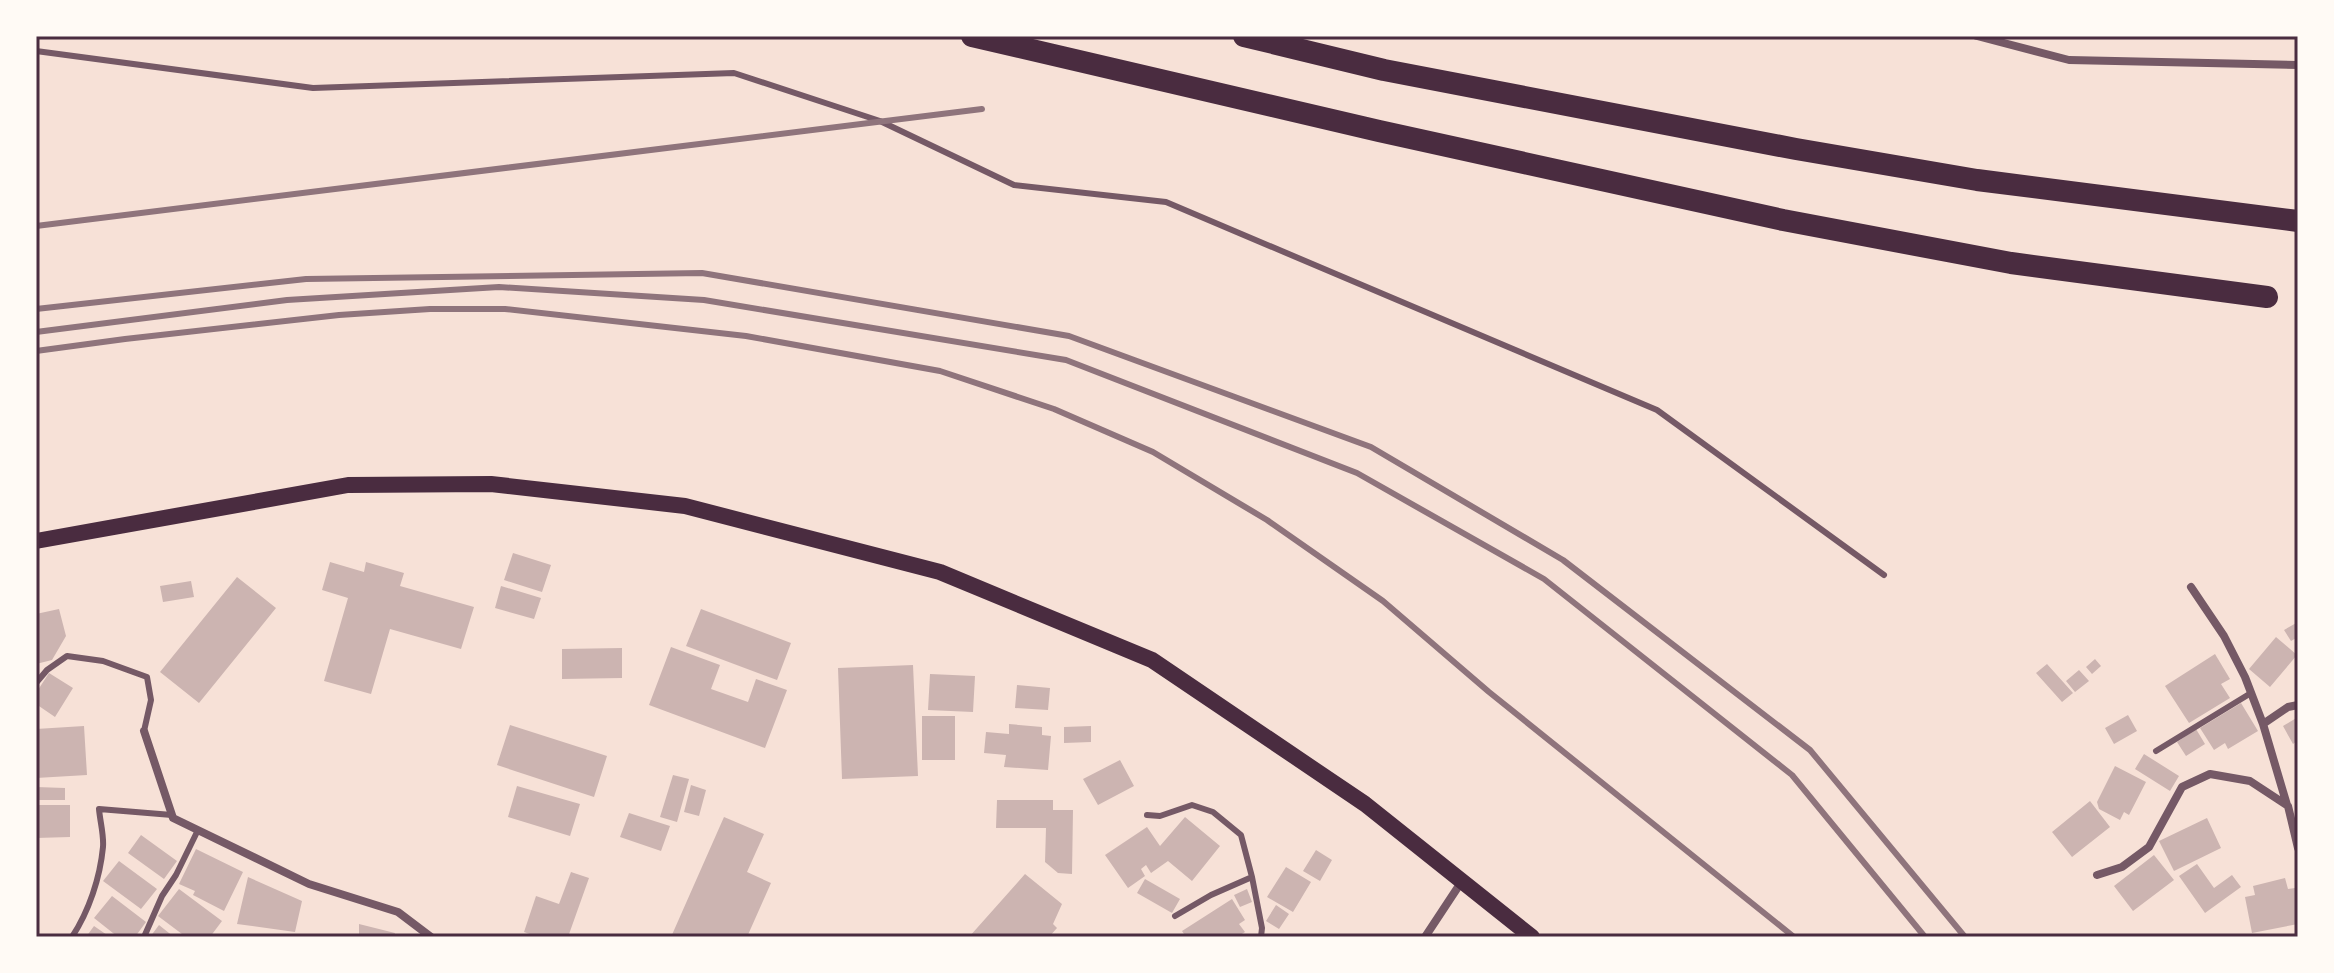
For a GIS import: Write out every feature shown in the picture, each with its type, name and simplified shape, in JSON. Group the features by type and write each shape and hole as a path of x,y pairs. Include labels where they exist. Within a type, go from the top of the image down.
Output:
{"highway":[{"path":"972,36 1379,131 1783,220 2011,263 2267,297"},
{"path":"1244,36 1384,70 1796,149 1977,180 2298,221"}],"main road":[{"path":"36,541 348,485 491,484 685,506 940,572 1152,660 1365,804 1532,937"}],"street":[{"path":"1977,36 2069,60 2298,65"},
{"path":"2191,587 2224,636 2251,693 2288,806 2298,848"},
{"path":"2263,724 2288,707 2298,705"},
{"path":"144,731 173,818 309,884 398,912 431,937"},
{"path":"2097,875 2122,867 2149,847 2182,787 2210,774 2250,781 2288,806"},
{"path":"1425,937 1462,881"}],"lane":[{"path":"36,51 313,88 734,73 880,121 1014,185 1166,202 1657,410 1884,575"},
{"path":"36,683 47,670 67,656 103,661 147,677 151,700 144,731"},
{"path":"2156,751 2251,693"},
{"path":"1147,815 1160,816 1192,805 1213,812 1241,835 1252,877 1261,937"},
{"path":"72,937 81,924 96,882 103,844 99,809 172,815"},
{"path":"144,937 162,896 198,830"},
{"path":"1175,916 1211,895 1252,877"}],"building":[{"path":"513,553 551,565 542,592 504,580"},
{"path":"330,562 364,572 366,562 404,573 400,586 474,607 461,649 390,629 371,694 324,681 348,598 322,590"},
{"path":"237,577 276,608 199,703 160,672"},
{"path":"191,581 194,597 163,602 160,586"},
{"path":"501,586 541,598 534,619 495,608"},
{"path":"59,609 66,636 52,660 36,664 36,614"},
{"path":"701,609 791,643 777,680 686,646"},
{"path":"2298,622 2298,637 2291,641 2284,630"},
{"path":"2276,637 2297,655 2270,687 2249,669"},
{"path":"671,647 720,665 711,689 748,702 756,679 787,690 765,748 649,705"},
{"path":"622,648 622,678 562,679 562,649"},
{"path":"2215,654 2230,679 2221,684 2230,698 2189,723 2165,686"},
{"path":"2095,659 2101,666 2092,674 2086,667"},
{"path":"2047,664 2073,693 2062,702 2036,673"},
{"path":"913,665 918,776 842,779 838,668"},
{"path":"2079,670 2089,681 2075,692 2066,681"},
{"path":"49,673 73,688 55,717 36,704 36,693"},
{"path":"930,674 975,676 973,712 928,710"},
{"path":"1017,685 1050,688 1048,710 1015,708"},
{"path":"2241,703 2258,731 2228,749 2225,743 2214,750 2200,728"},
{"path":"2128,715 2137,731 2114,744 2105,728"},
{"path":"922,716 955,716 955,760 922,760"},
{"path":"2298,717 2298,740 2293,744 2283,726"},
{"path":"1009,724 1042,727 1042,735 1051,736 1048,770 1004,767 1006,755 984,753 986,732 1009,734"},
{"path":"510,725 607,756 594,797 497,765"},
{"path":"84,726 87,775 36,778 36,729"},
{"path":"1091,726 1091,742 1064,743 1064,727"},
{"path":"2196,729 2205,744 2186,756 2177,742"},
{"path":"2144,754 2179,776 2170,791 2135,769"},
{"path":"1120,760 1134,786 1098,805 1083,779"},
{"path":"2115,766 2146,782 2129,815 2124,812 2120,820 2099,809 2097,802"},
{"path":"673,775 689,779 677,822 660,817"},
{"path":"691,785 706,790 699,816 684,812"},
{"path":"517,786 580,804 570,836 508,817"},
{"path":"36,787 65,788 65,800 36,800"},
{"path":"997,800 1053,800 1053,810 1073,810 1072,874 1058,873 1045,862 1046,828 996,828"},
{"path":"2090,801 2110,827 2072,857 2052,832"},
{"path":"36,805 70,805 70,837 36,838"},
{"path":"629,813 670,826 661,851 620,837"},
{"path":"724,817 764,834 747,872 771,883 747,937 671,937"},
{"path":"1185,817 1220,846 1192,881 1168,861 1151,873 1146,865 1141,869 1145,876 1128,888 1105,855 1147,827 1160,846"},
{"path":"2207,818 2221,848 2174,871 2159,841"},
{"path":"141,835 177,861 164,879 128,853"},
{"path":"196,849 243,872 224,911 179,884"},
{"path":"1316,850 1332,860 1320,881 1303,871"},
{"path":"2154,855 2174,880 2133,911 2114,886"},
{"path":"119,861 157,889 141,909 103,881"},
{"path":"2197,864 2214,888 2232,875 2241,887 2205,913 2179,876"},
{"path":"1286,867 1311,882 1293,912 1267,897"},
{"path":"571,872 589,878 568,937 538,937 524,932 536,896 559,904"},
{"path":"1025,874 1062,904 1053,924 1057,928 1049,937 969,937"},
{"path":"248,877 302,901 295,932 237,924"},
{"path":"2285,878 2288,889 2295,888 2298,924 2252,933 2245,897 2255,895 2253,886"},
{"path":"1145,879 1180,899 1172,913 1137,893"},
{"path":"179,889 222,921 210,937 186,937 158,916"},
{"path":"1247,889 1252,902 1240,907 1234,895"},
{"path":"112,896 146,922 135,937 118,937 94,918"},
{"path":"1232,899 1245,920 1239,924 1245,932 1237,937 1186,937 1182,931"},
{"path":"1276,905 1289,914 1279,929 1266,921"},
{"path":"359,924 395,933 394,937 359,937"},
{"path":"159,925 174,937 150,937"},
{"path":"94,926 110,937 86,937"}],"railway":[{"path":"36,226 982,109"},
{"path":"36,309 306,279 702,273 1069,336 1371,447 1563,560 1810,750 1965,937"},
{"path":"36,332 287,300 499,287 704,300 1066,360 1357,473 1544,579 1792,775 1925,937"},
{"path":"36,351 339,315 430,309 505,309 746,336 940,371 1054,409 1153,452 1267,520 1383,601 1489,692 1794,937"}]}
